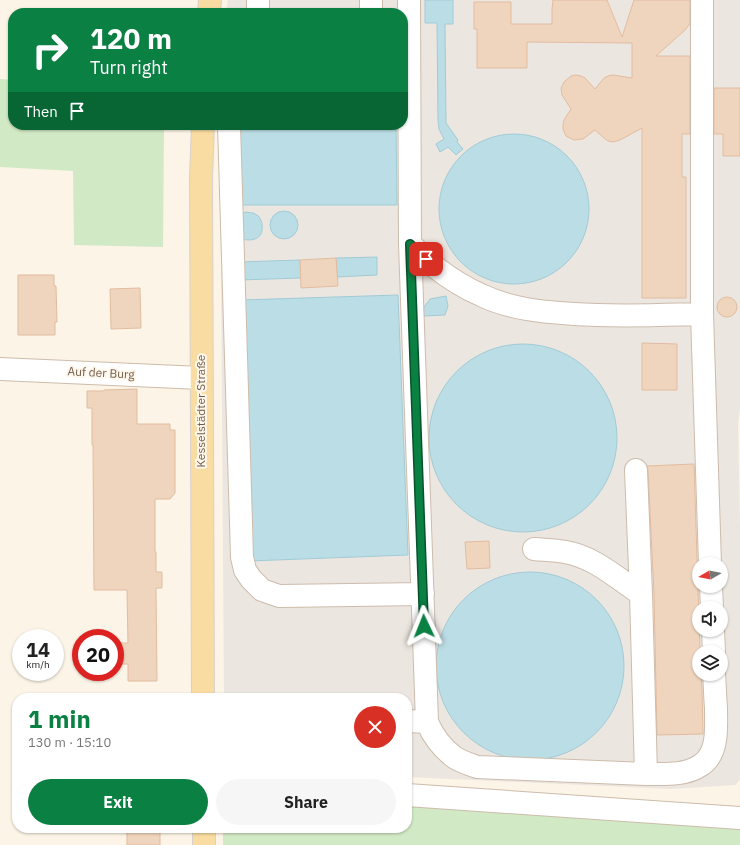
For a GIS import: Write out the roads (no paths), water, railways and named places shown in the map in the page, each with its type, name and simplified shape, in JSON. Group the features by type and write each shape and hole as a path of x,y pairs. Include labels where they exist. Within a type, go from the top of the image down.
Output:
{"main road":[{"name":"Kesselstädter Straße","path":"203,130 201,177 201,378 203,693"},
{"path":"204,833 204,845"}],"street":[{"path":"409,0 410,244 423,594 417,721 455,757 467,764 477,767 669,774 691,770 702,765 711,754 715,742 716,730 714,681"},
{"path":"702,0 702,314 710,557"},
{"path":"229,130 242,557 245,570 251,579 262,590 279,596 423,594"},
{"path":"410,244 434,266 482,296 508,305 533,311 627,316 702,314"},
{"name":"Auf der Burg","path":"0,369 201,378"},
{"path":"636,470 646,774"},
{"path":"534,549 566,552 585,558 608,571 641,594"},
{"path":"412,795 740,818"}],"water":[{"path":"425,0 453,0 453,24 445,24 446,123 463,149 456,155 448,147 440,152 436,144 444,139 439,129 438,121 437,23 425,23"},
{"path":"234,130 396,130 397,205 234,205"},
{"path":"507,134 521,134 536,137 549,143 562,151 572,161 586,187 589,209 588,224 583,238 572,257 562,267 536,281 521,284 507,284 492,281 479,275 466,267 456,257 442,231 439,216 439,202 442,187 448,174 456,161 466,151 492,137"},
{"path":"284,211 294,215 298,225 294,235 284,239 274,235 270,225 274,215"},
{"path":"246,212 257,215 262,224 260,236 250,240 242,239 239,215"},
{"path":"377,257 377,275 337,277 336,258"},
{"path":"300,260 301,278 239,280 239,262"},
{"path":"398,295 408,555 250,561 241,300"},
{"path":"446,296 448,306 445,315 424,316 422,310 430,299"},
{"path":"523,344 541,346 559,351 575,360 589,372 601,386 610,402 615,420 617,438 615,456 610,474 601,490 589,504 575,516 559,525 541,530 523,532 505,530 487,525 471,516 457,504 445,490 436,474 431,456 429,438 431,420 436,402 445,386 457,372 471,360 487,351 505,346"},
{"path":"521,572 539,572 566,579 590,593 597,599 603,606 617,630 624,657 624,675 617,702 603,726 597,733 590,739 566,753 539,760 521,760 503,756 486,749 470,739 457,726 447,710 440,693 436,675 436,657 440,639 447,622 457,606 470,593 486,583 503,576"}]}
